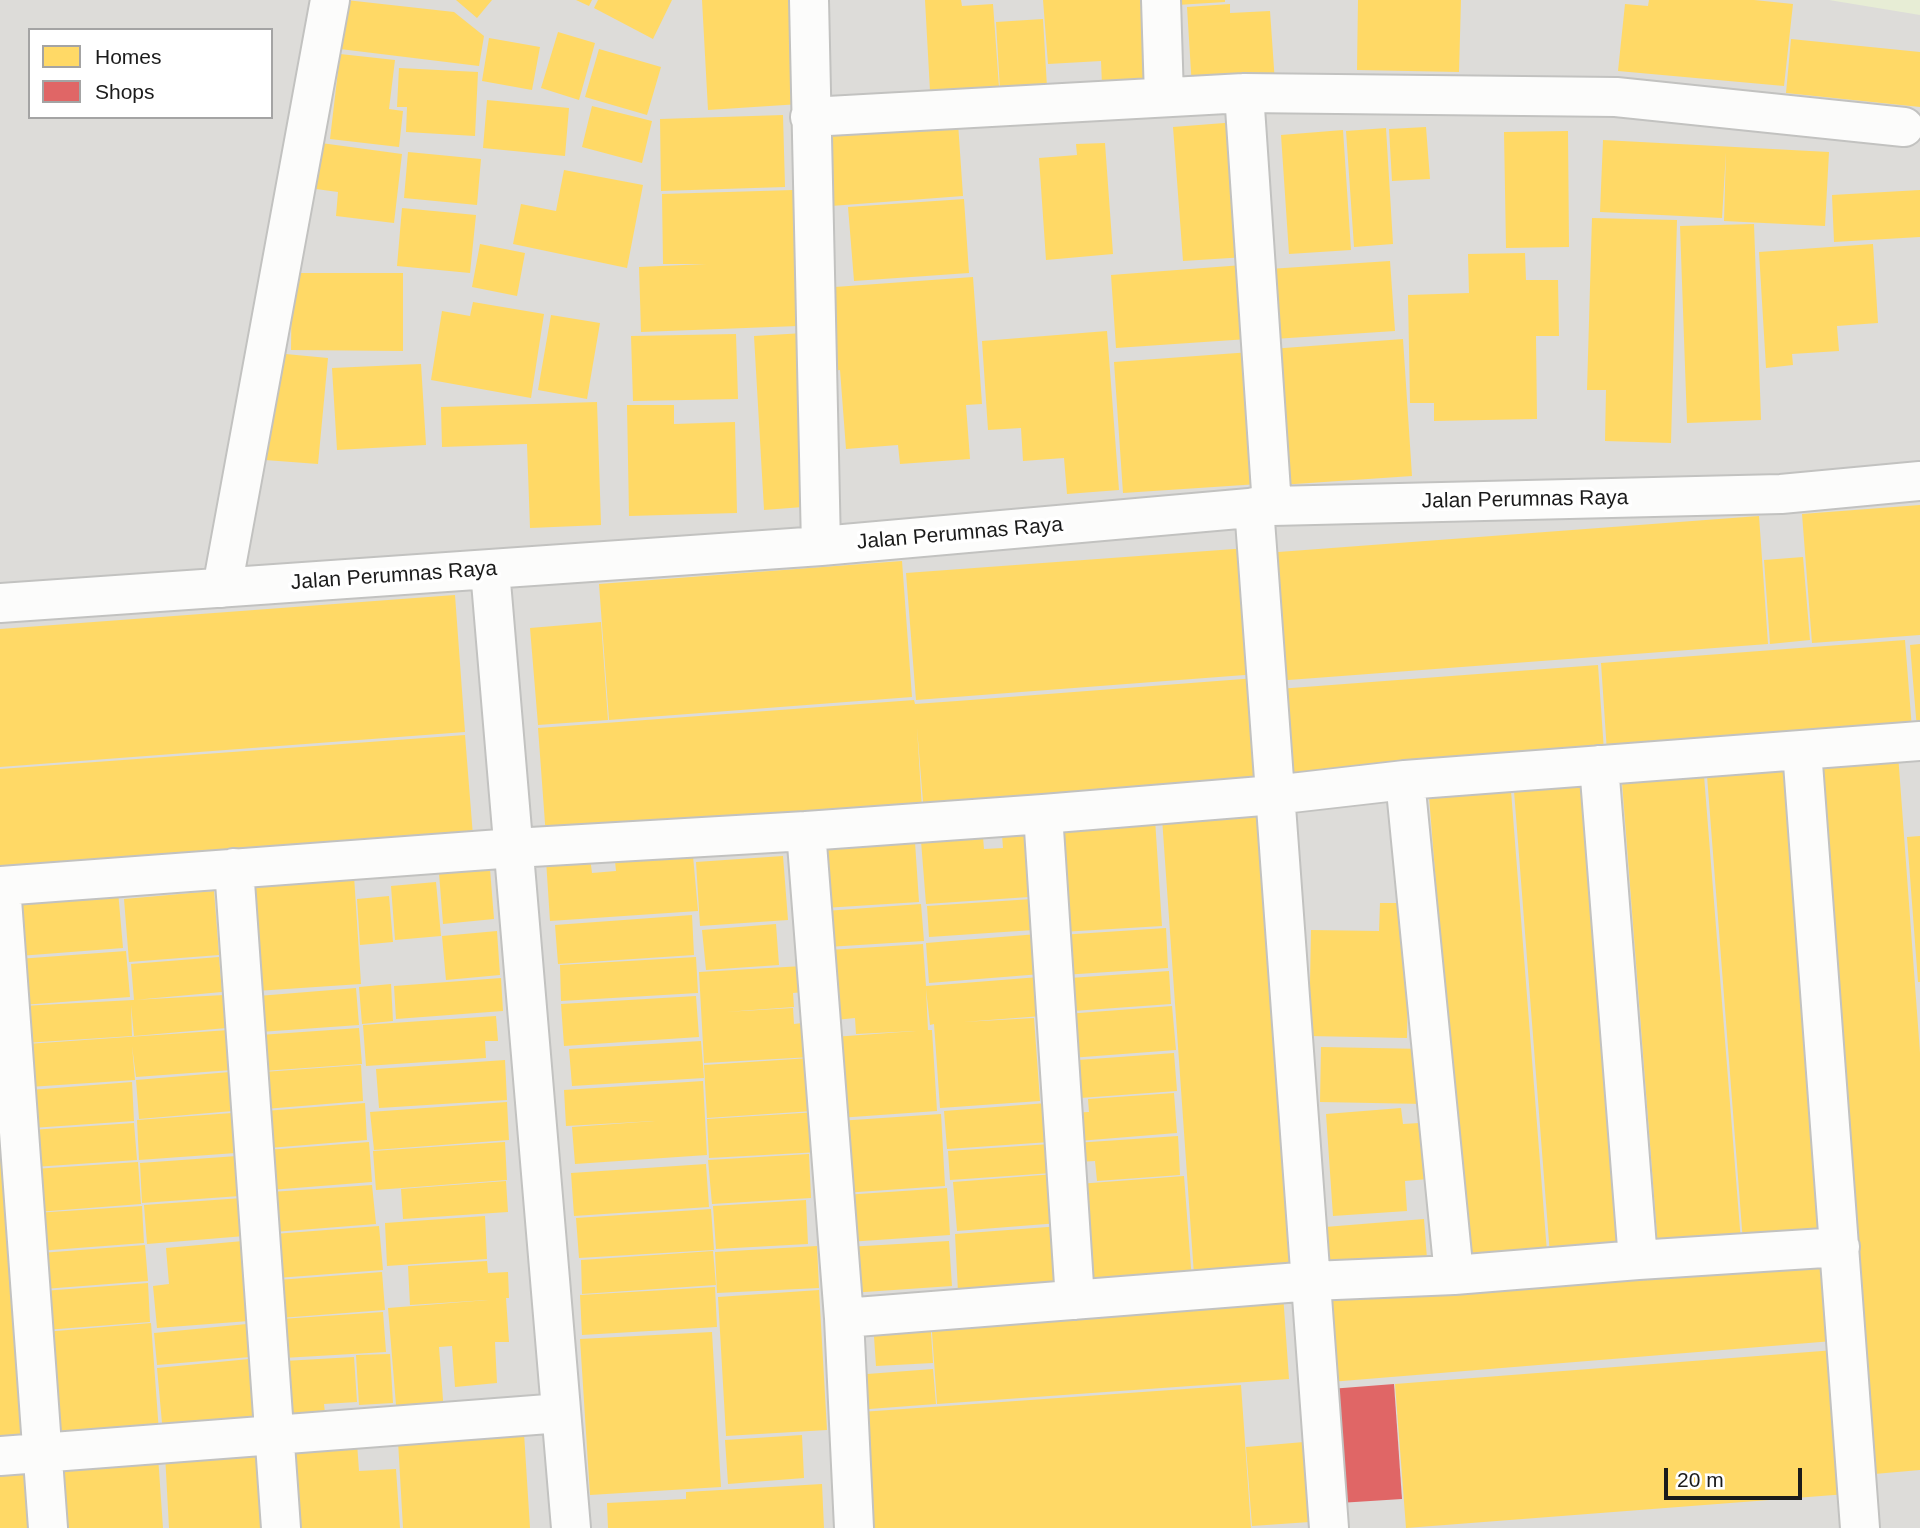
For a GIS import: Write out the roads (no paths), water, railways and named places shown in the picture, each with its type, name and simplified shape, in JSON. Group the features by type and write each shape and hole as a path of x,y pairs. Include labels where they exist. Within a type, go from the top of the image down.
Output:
{"street":[{"path":"222,588 330,0"},
{"path":"809,0 821,546"},
{"path":"1161,0 1164,97"},
{"path":"810,117 1244,93 1616,97 1904,127"},
{"path":"1244,93 1274,795 1329,1528"},
{"name":"Jalan Perumnas Raya","path":"0,603 821,546 1263,507 1781,494 1920,481"},
{"path":"490,570 570,1528"},
{"path":"48,1528 1,886 514,848 1043,814 1274,795 1405,780 1920,741"},
{"path":"1802,750 1860,1528"},
{"path":"1599,765 1638,1260"},
{"path":"1405,780 1454,1275"},
{"path":"1043,814 1076,1300"},
{"path":"806,831 844,1318 854,1528"},
{"path":"234,868 281,1528"},
{"path":"844,1318 1312,1281 1454,1275 1840,1247"},
{"path":"0,1456 561,1413"}]}
